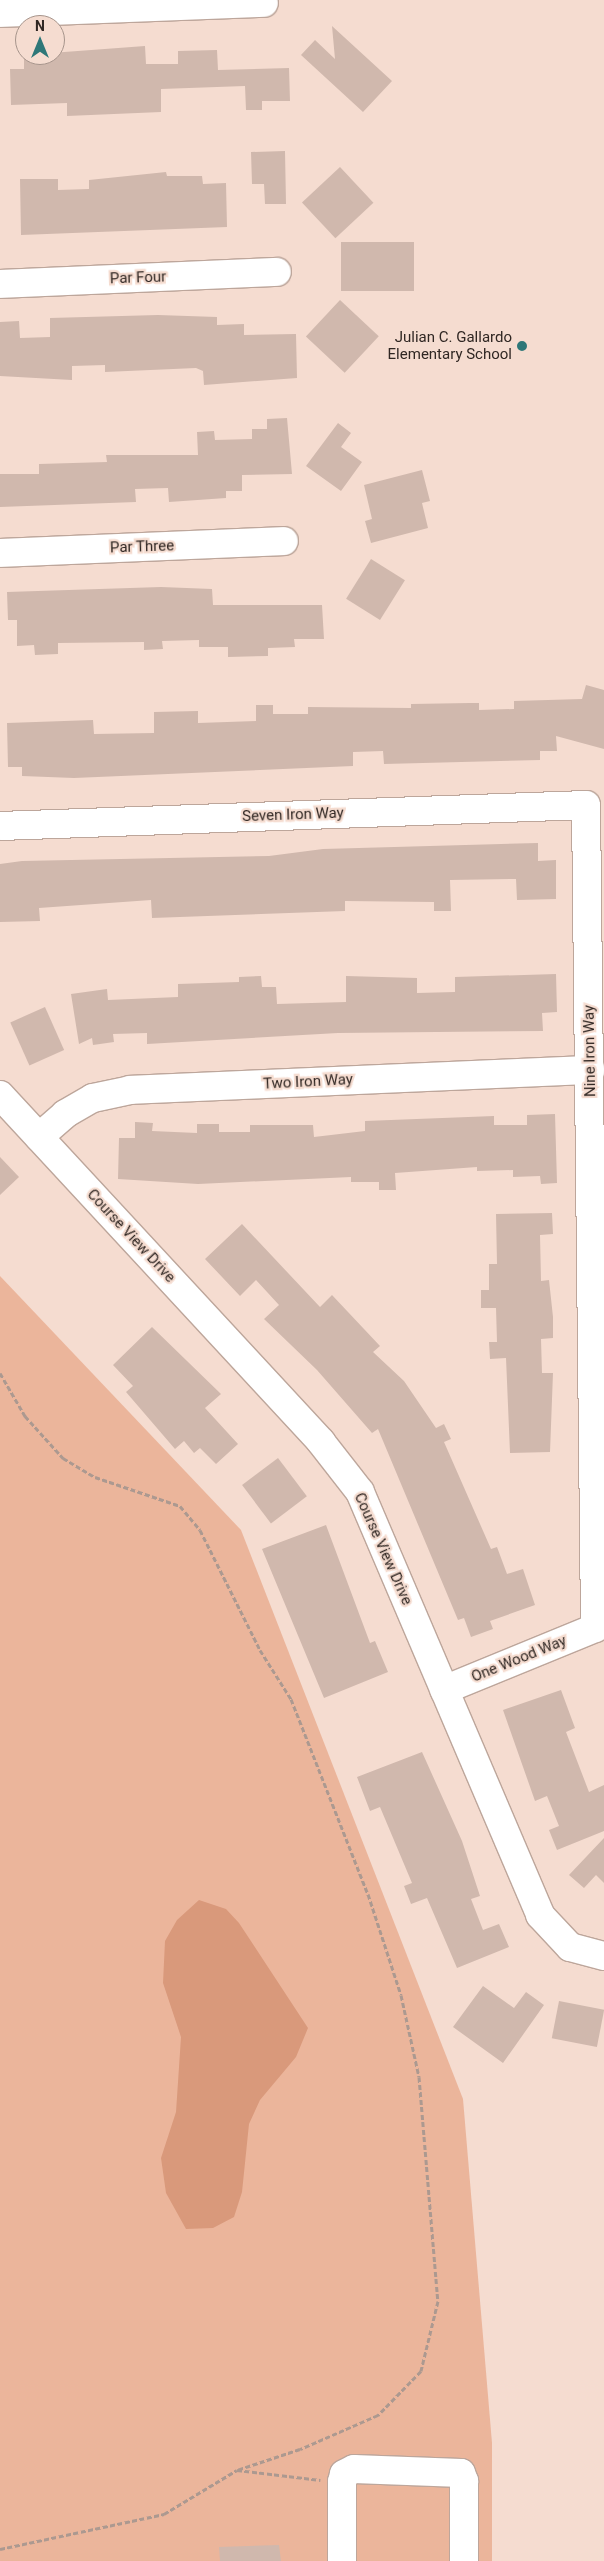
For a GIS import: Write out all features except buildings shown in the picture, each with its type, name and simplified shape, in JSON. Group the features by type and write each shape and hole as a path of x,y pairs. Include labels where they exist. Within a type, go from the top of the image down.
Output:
{"street":[{"path":"0,13 264,3"},
{"name":"Par Four","path":"0,284 277,272"},
{"name":"Par Three","path":"0,553 284,541"},
{"name":"Seven Iron Way","path":"0,826 586,805"},
{"name":"Nine Iron Way","path":"586,805 591,1070 595,1628"},
{"name":"Two Iron Way","path":"39,1137 65,1114 93,1098 130,1090 591,1070"},
{"name":"Course View Drive","path":"0,1095 321,1442 360,1492 540,1915 570,1947 604,1956"},
{"name":"One Wood Way","path":"444,1690 595,1628"},
{"path":"342,2561 342,2482 344,2474 354,2469 460,2473 464,2481 464,2561"}],"path":[{"path":"0,1373 25,1416 63,1458 96,1477 180,1506 214,1551 260,1650 291,1699 368,1894 405,2013 419,2077 438,2301 421,2371 378,2415 300,2449 236,2470 164,2514 0,2549"},
{"path":"236,2470 342,2482"}],"shaded area":[{"path":"0,1276 241,1530 463,2099 492,2443 492,2561 0,2561"},
{"path":"199,1900 226,1909 239,1923 308,2028 296,2057 260,2100 249,2124 242,2192 234,2217 213,2228 186,2229 166,2193 161,2158 176,2112 181,2037 163,1983 165,1941 177,1920"}],"place":[{"name":"Julian C. Gallardo Elementary School","path":"522,346"}]}
